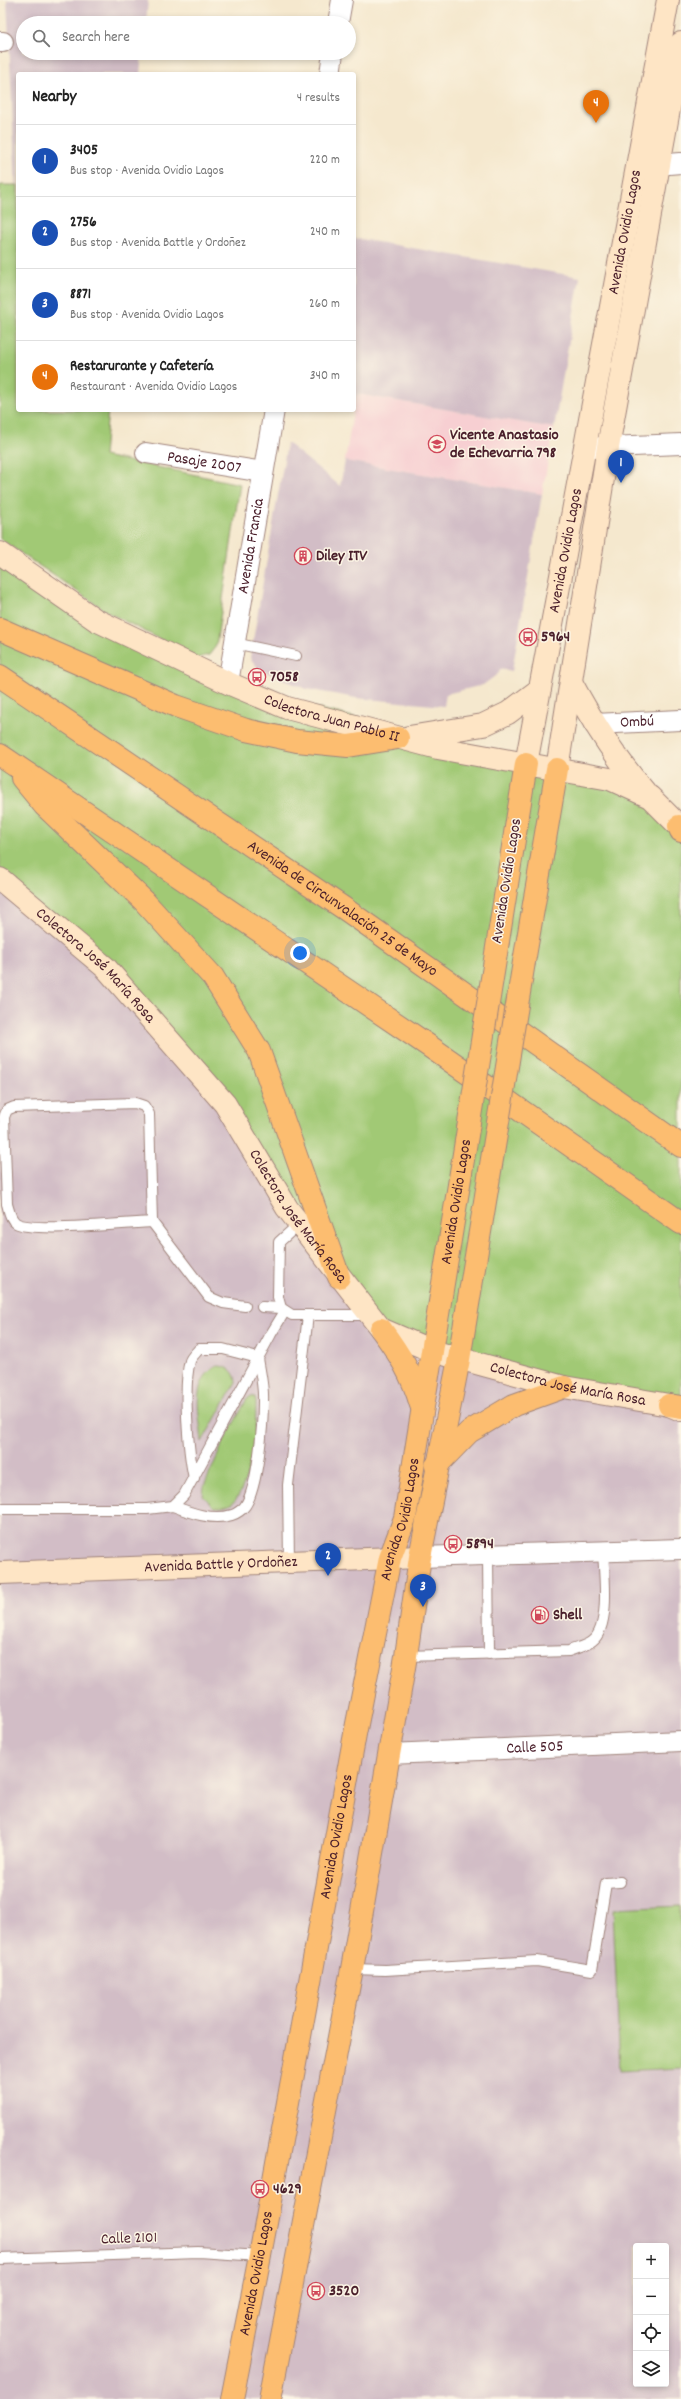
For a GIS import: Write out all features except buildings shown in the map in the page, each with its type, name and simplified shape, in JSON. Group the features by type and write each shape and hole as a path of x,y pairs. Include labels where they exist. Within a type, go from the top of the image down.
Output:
{"main road":[{"name":"Avenida Ovidio Lagos","path":"232,2399 260,2256 355,1734 390,1558 405,1518 526,764 668,0"},
{"name":"Avenida Ovidio Lagos","path":"270,2399 352,1969 406,1656 420,1557 436,1466 459,1359 571,682 608,447 681,43"},
{"name":"Colectora Juan Pablo II","path":"0,553 96,620 228,683 287,708 438,748 610,779 650,797 680,828"},
{"path":"0,629 176,706 246,730 297,741 348,746 483,725 508,713 540,689"},
{"name":"Avenida de Circunvalación 25 de Mayo","path":"0,676 345,909 681,1146"},
{"path":"571,682 594,724 622,765 650,797"},
{"path":"4,757 423,1042 681,1223"},
{"path":"4,757 44,805 143,900 213,977 259,1051 339,1277"},
{"name":"Colectora José María Rosa","path":"0,879 106,968 225,1104 299,1224 339,1277 376,1322 432,1351 459,1359 564,1387 677,1407"},
{"path":"376,1322 402,1357 414,1381 423,1410"},
{"path":"436,1466 469,1432 514,1405 564,1387"},
{"name":"Avenida Battle y Ordoñez","path":"0,1573 420,1557"}],"street":[{"path":"339,16 342,0"},
{"path":"330,72 332,60"},
{"path":"637,166 681,163"},
{"name":"Avenida Francia","path":"228,683 274,412"},
{"path":"585,448 681,444"},
{"name":"Pasaje 2007","path":"146,453 263,472"},
{"name":"Ombú","path":"594,724 681,720"},
{"name":"Avenida Battle y Ordoñez","path":"420,1557 681,1550"},
{"name":"Calle 505","path":"389,1754 681,1741"}],"lane":[{"path":"234,643 296,656"},
{"path":"152,1222 54,1227 30,1227 16,1223 10,1216 7,1204 4,1117 7,1110 14,1107 135,1103 144,1106 149,1114 152,1222 209,1297 223,1304 244,1306"},
{"path":"173,1506 184,1495 194,1478 283,1310 278,1297 279,1242 299,1224"},
{"path":"262,1307 283,1310 292,1315 308,1315 376,1322"},
{"path":"289,1562 288,1485 308,1315"},
{"path":"194,1478 190,1458 187,1387 190,1360 199,1349 223,1349 258,1358"},
{"path":"0,1509 147,1509 173,1506 194,1514 214,1517 233,1515 244,1507 253,1480 263,1400 258,1358"},
{"path":"406,1656 569,1651 593,1641 603,1622 606,1598 603,1552"},
{"path":"488,1555 489,1654"},
{"path":"352,1969 385,1970 537,1961 592,1970 606,1883 620,1882"},
{"name":"Calle 2101","path":"0,2258 198,2252 260,2256"}],"shaded area":[{"path":"7,0 148,0 147,16 16,16 16,60 141,60 140,72 16,72 16,185"},
{"path":"356,238 580,277 554,428 357,394 356,396"},
{"name":"Vicente Anastasio de Echevarria 798","path":"356,394 554,428 542,494 345,461 353,412 356,412"},
{"path":"287,443 340,486 345,461 542,494 512,671 500,669 499,673 483,685 446,694 444,706 356,698 306,689 259,669 250,658"},
{"path":"0,879 681,1410 681,2399 0,2399"}],"green space":[{"path":"0,185 16,185 16,412 108,412 104,456 240,484 216,646 209,655 197,658 109,613 0,539"},
{"path":"0,553 96,620 251,692 610,779 681,828 681,1410 381,1329 225,1104 106,968 0,879"},
{"path":"217,1366 230,1370 234,1374 236,1382 202,1442 198,1410 199,1390 208,1373"},
{"path":"251,1396 255,1397 256,1402 255,1425 252,1452 246,1478 241,1490 232,1504 214,1507 203,1496 204,1486 224,1441 247,1399"},
{"path":"681,1906 681,2068 620,2071 613,1909"}],"place":[{"name":"Restarurante y Cafetería","path":"596,123"},
{"name":"Vicente Anastasio de Echevarria 798","path":"437,444"},
{"name":"3405","path":"621,483"},
{"name":"Diley ITV","path":"303,556"},
{"name":"5964","path":"528,637"},
{"name":"7058","path":"257,677"},
{"name":"5894","path":"453,1544"},
{"name":"2756","path":"328,1576"},
{"name":"8871","path":"423,1607"},
{"name":"Shell","path":"540,1615"},
{"name":"4629","path":"260,2189"},
{"name":"3520","path":"316,2291"}]}
